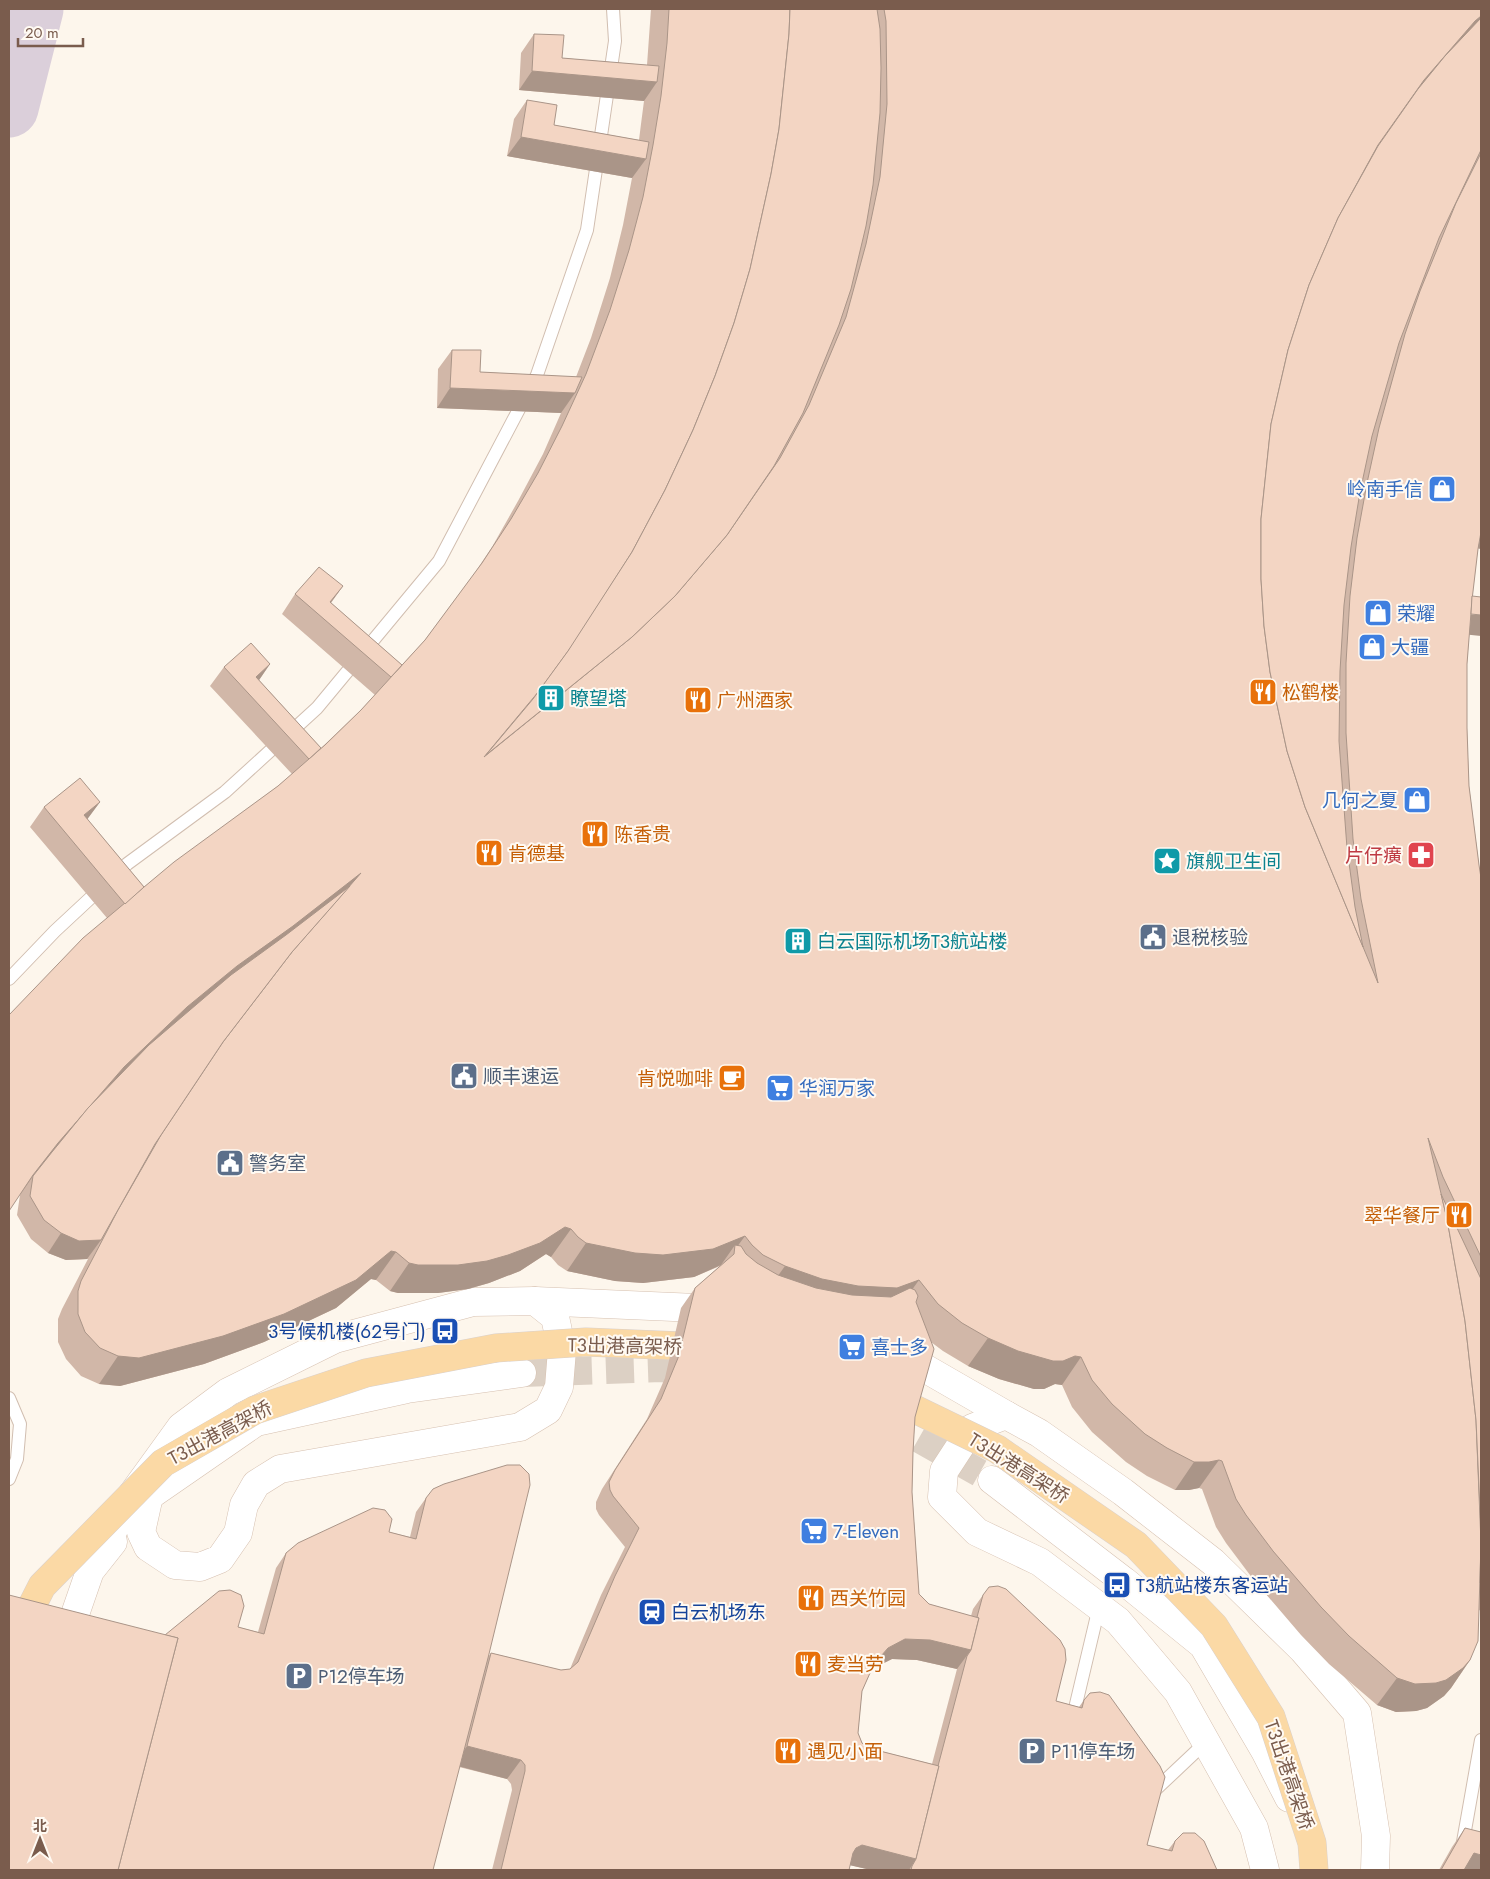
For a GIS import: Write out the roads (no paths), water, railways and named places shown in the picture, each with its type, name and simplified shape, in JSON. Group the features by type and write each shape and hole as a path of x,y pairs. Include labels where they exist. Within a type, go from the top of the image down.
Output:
{"main road":[{"path":"102,1555 126,1503 182,1427 228,1392 335,1339 473,1302 535,1301 724,1309 743,1314"},
{"path":"149,1496 141,1532 148,1547 175,1566 200,1567 220,1559 238,1533 244,1504 256,1484 280,1469 520,1427 548,1410 559,1387 562,1350 555,1316 535,1301"},
{"name":"T3出港高架桥","path":"9,1651 42,1586 164,1463 255,1410 366,1373 496,1348 586,1342 681,1346 739,1356"},
{"path":"872,1344 891,1349 1038,1433 1123,1492 1213,1562 1303,1650 1357,1713 1376,1836 1375,1870"},
{"path":"54,1673 90,1571 149,1496 256,1422 407,1389 522,1373"},
{"name":"T3出港高架桥","path":"861,1388 898,1401 996,1449 1136,1545 1214,1626 1271,1717 1312,1843 1314,1870"},
{"path":"1006,1415 972,1428 944,1471 942,1497 977,1532 1040,1562 1118,1621 1178,1692 1254,1828 1265,1870"},
{"path":"992,1480 1124,1581 1203,1645 1265,1751 1326,1870"}],"lane":[{"path":"9,979 55,931 127,864 225,792 317,708 439,561 536,376 587,230 615,41 613,9"},
{"path":"9,1398 20,1424 9,1480"},
{"path":"1072,1722 1099,1607"},
{"path":"1458,1870 1481,1740"},
{"path":"1154,1791 1206,1742"}],"tunnel":[{"path":"522,1373 661,1368 705,1375"},
{"path":"882,1418 992,1480"}],"place":[{"name":"岭南手信","path":"1442,489"},
{"name":"荣耀","path":"1378,613"},
{"name":"大疆","path":"1372,647"},
{"name":"松鹤楼","path":"1263,692"},
{"name":"瞭望塔","path":"551,698"},
{"name":"广州酒家","path":"698,700"},
{"name":"几何之夏","path":"1417,800"},
{"name":"陈香贵","path":"595,834"},
{"name":"肯德基","path":"489,853"},
{"name":"片仔癀","path":"1421,855"},
{"name":"旗舰卫生间","path":"1167,861"},
{"name":"退税核验","path":"1153,937"},
{"name":"白云国际机场T3航站楼","path":"798,941"},
{"name":"顺丰速运","path":"464,1076"},
{"name":"肯悦咖啡","path":"732,1078"},
{"name":"华润万家","path":"780,1088"},
{"name":"警务室","path":"230,1163"},
{"name":"翠华餐厅","path":"1459,1215"},
{"name":"3号候机楼(62号门)","path":"445,1331"},
{"name":"喜士多","path":"852,1347"},
{"name":"7-Eleven","path":"814,1531"},
{"name":"T3航站楼东客运站","path":"1117,1585"},
{"name":"西关竹园","path":"811,1598"},
{"name":"白云机场东","path":"652,1612"},
{"name":"麦当劳","path":"808,1664"},
{"name":"P12停车场","path":"299,1676"},
{"name":"遇见小面","path":"788,1751"},
{"name":"P11停车场","path":"1032,1751"}]}
